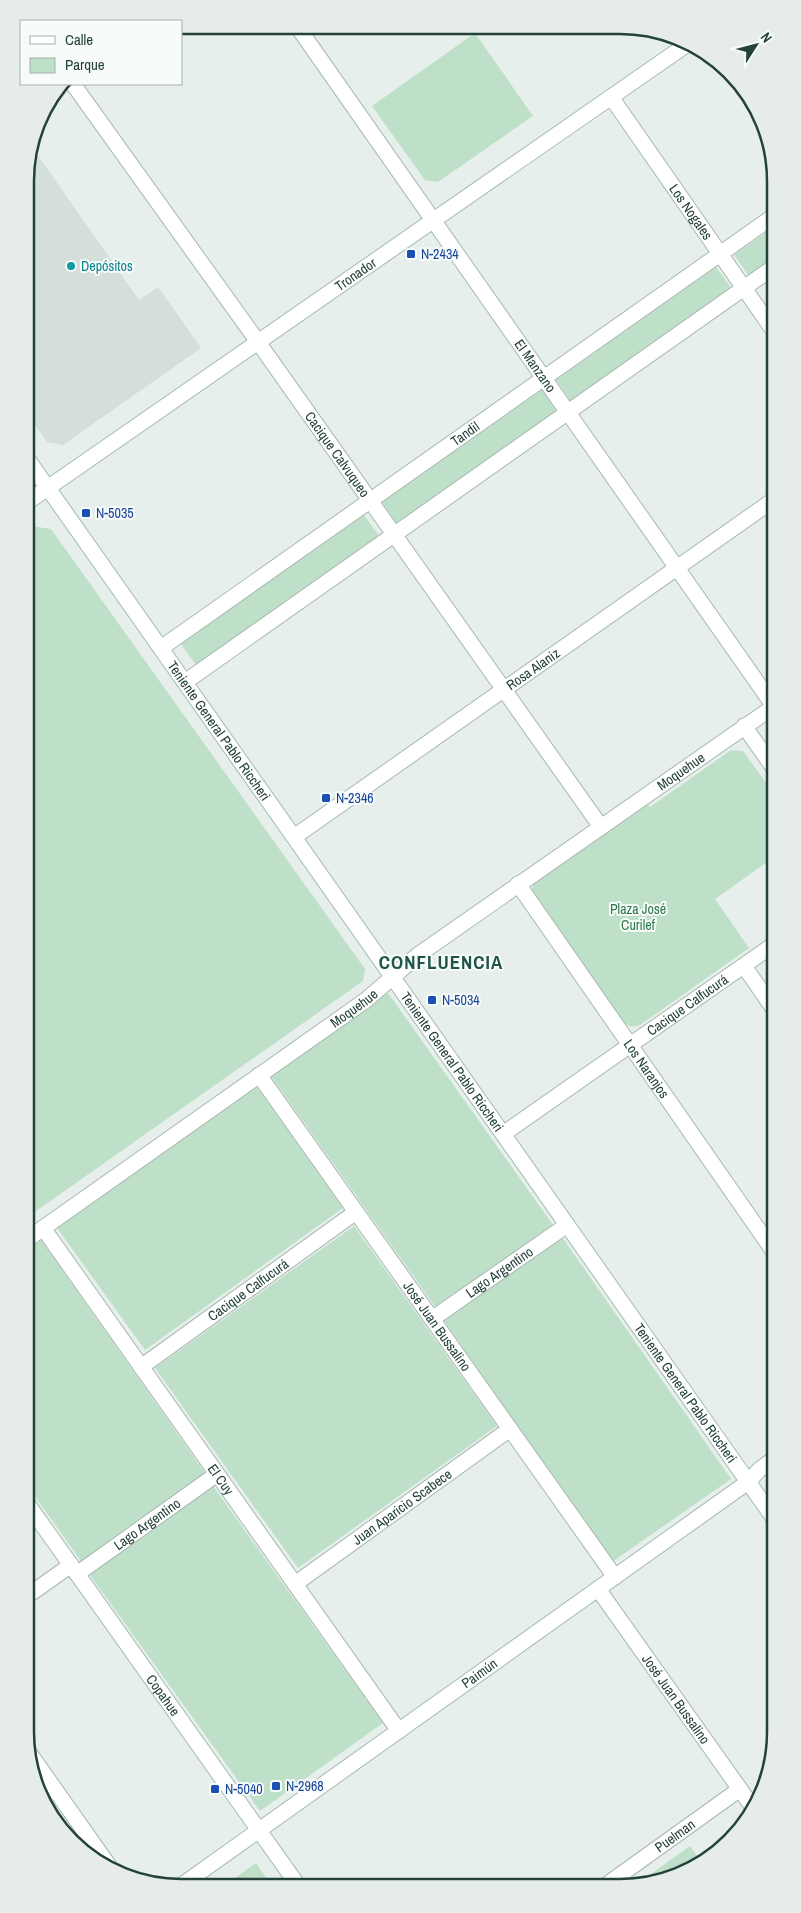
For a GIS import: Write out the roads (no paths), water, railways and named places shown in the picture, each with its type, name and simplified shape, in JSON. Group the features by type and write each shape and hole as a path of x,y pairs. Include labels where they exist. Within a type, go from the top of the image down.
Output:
{"street":[{"name":"El Manzano","path":"303,34 767,699"},
{"name":"Tronador","path":"34,498 682,48"},
{"name":"Cacique Calvuqueo","path":"74,85 601,827"},
{"name":"Los Nogales","path":"611,98 767,321"},
{"name":"Tandil","path":"161,648 767,221"},
{"path":"185,682 767,272"},
{"name":"Teniente General Pablo Riccheri","path":"34,468 767,1509"},
{"name":"Rosa Alaniz","path":"294,837 767,504"},
{"name":"Moquehue","path":"34,1234 371,996 418,955 767,710"},
{"path":"744,726 767,759"},
{"name":"Los Naranjos","path":"518,884 767,1242"},
{"name":"Cacique Calfucurá","path":"503,1134 767,949"},
{"path":"744,966 767,999"},
{"name":"José Juan Bussalino","path":"259,1075 615,1577"},
{"name":"Cacique Calfucurá","path":"141,1367 356,1212"},
{"name":"Lago Argentino","path":"432,1319 567,1225"},
{"name":"El Cuy","path":"43,1228 399,1730"},
{"name":"Juan Aparicio Scabece","path":"295,1584 510,1429"},
{"name":"Paimún","path":"190,1879 748,1482 767,1464"},
{"name":"Lago Argentino","path":"34,1592 74,1569 217,1474"},
{"name":"Copahue","path":"34,1513 293,1879"},
{"name":"José Juan Bussalino","path":"598,1589 750,1803"},
{"path":"41,1778 101,1856"},
{"name":"Puelman","path":"615,1879 740,1789"}],"place":[{"name":"N-2434","path":"411,254"},
{"name":"Depósitos","path":"71,266"},
{"name":"N-5035","path":"86,513"},
{"name":"N-2346","path":"326,798"},
{"name":"N-5034","path":"432,1000"},
{"name":"N-2968","path":"276,1786"},
{"name":"N-5040","path":"215,1789"}],"district":[{"name":"CONFLUENCIA","path":"441,962"}],"park label":[{"name":"Plaza José Curilef","path":"638,918"}]}
